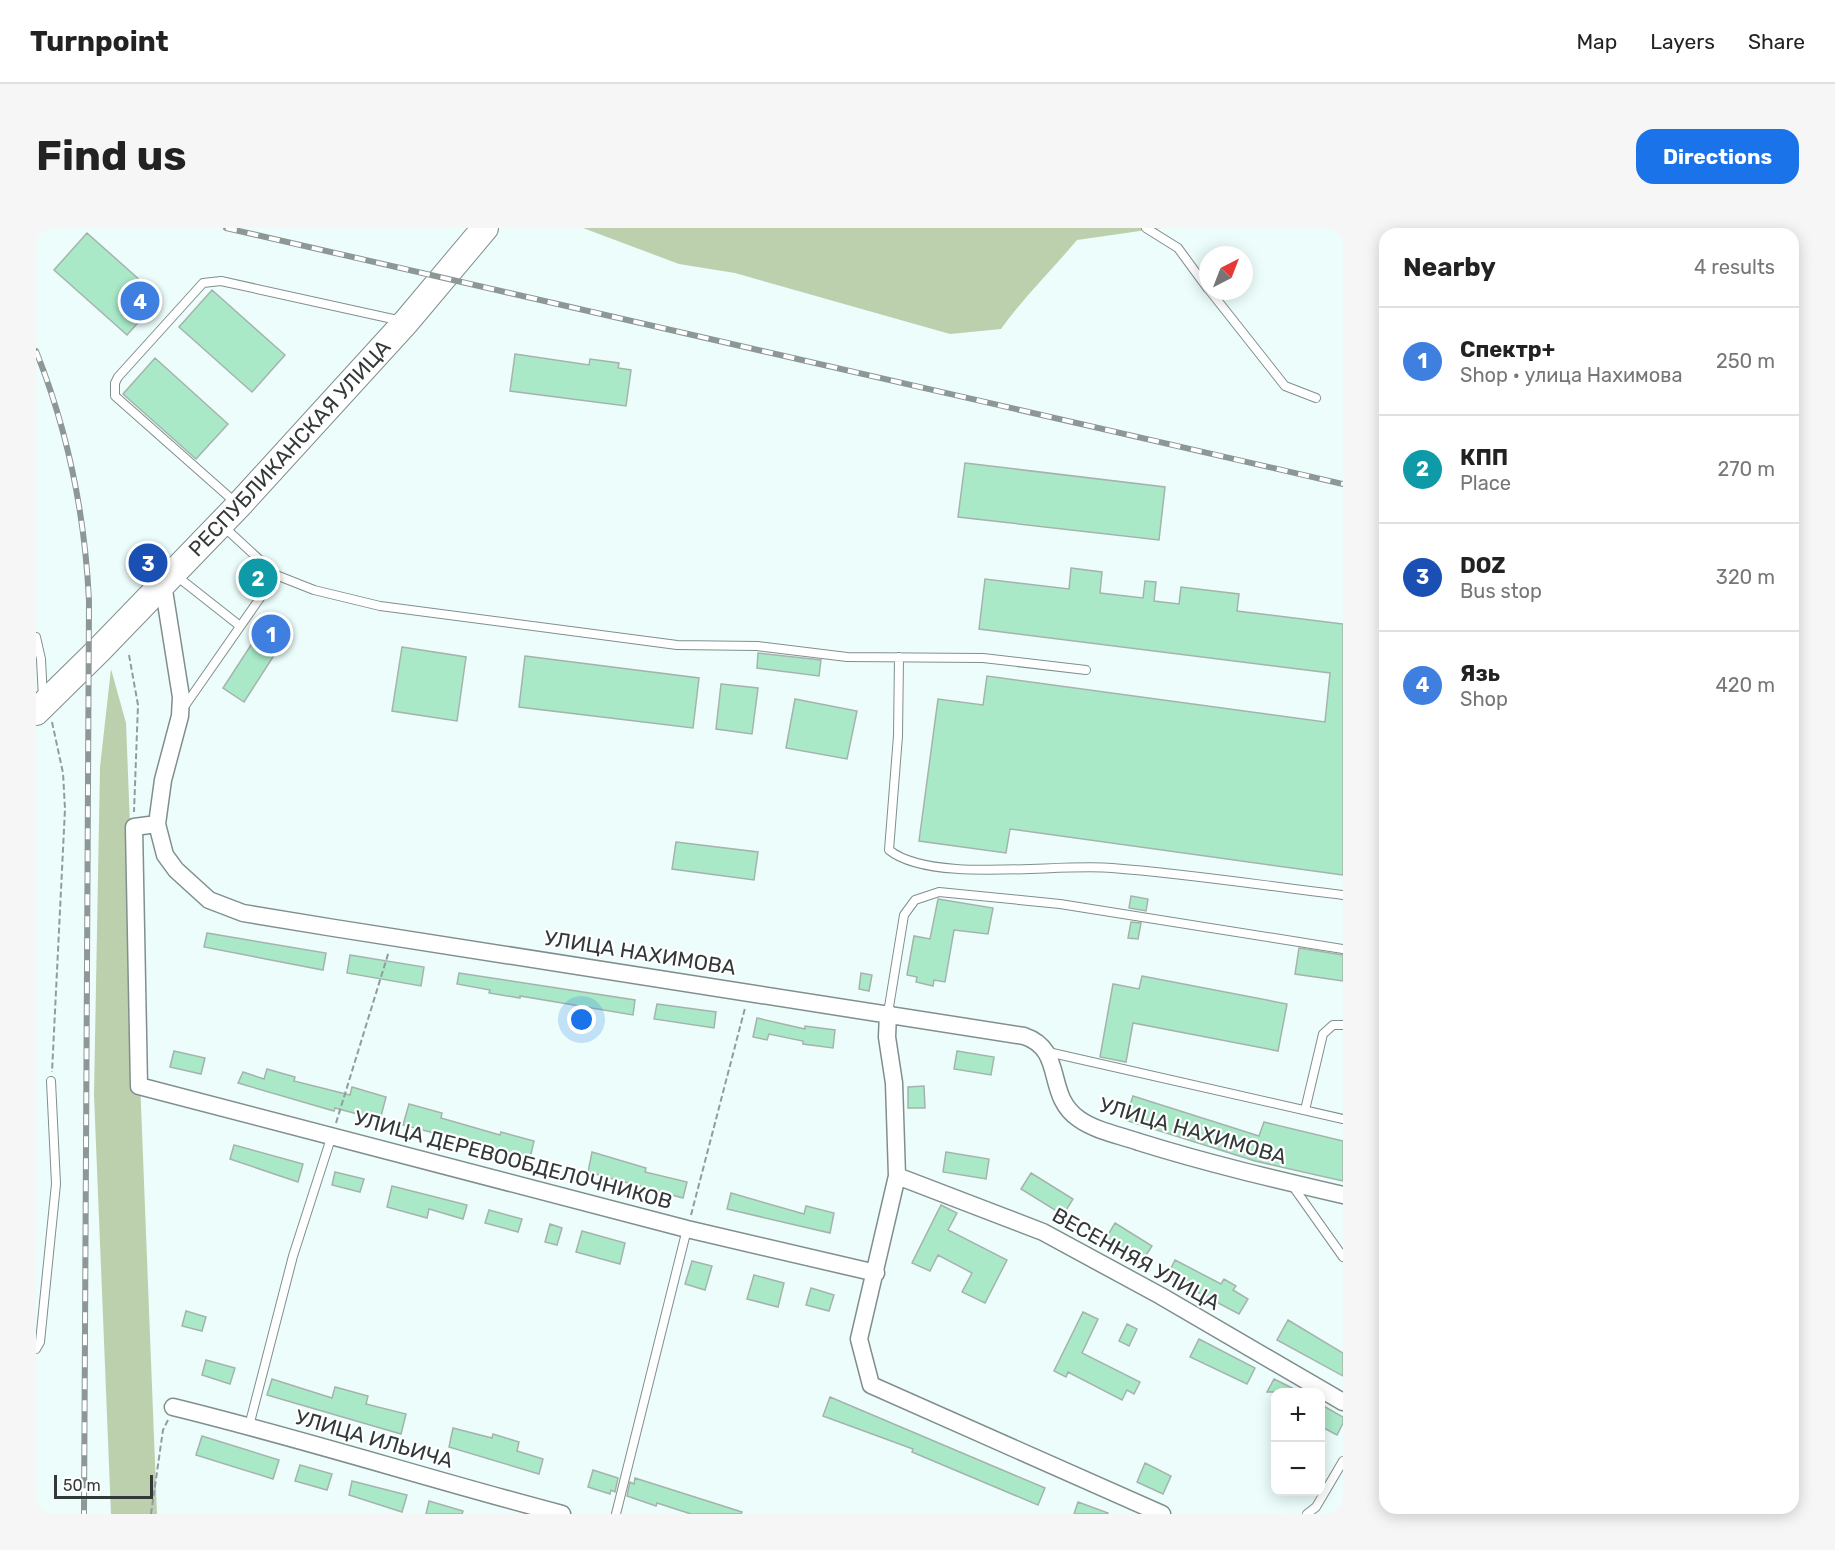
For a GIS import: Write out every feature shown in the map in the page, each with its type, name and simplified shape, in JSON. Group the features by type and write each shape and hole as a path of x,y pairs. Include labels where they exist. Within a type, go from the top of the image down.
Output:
{"main road":[{"name":"РЕСПУБЛИКАНСКАЯ УЛИЦА","path":"39,707 99,650 239,505 406,322 484,228"}],"street":[{"name":"УЛИЦА НАХИМОВА","path":"168,579 180,685 180,716 163,780 157,824 165,855 176,870 209,900 243,913 748,993 888,1012 1024,1036 1034,1039 1048,1052 1060,1098 1065,1106 1081,1120 1150,1145 1343,1195"},
{"path":"135,827 157,824"},
{"name":"УЛИЦА ДЕРЕВООБДЕЛОЧНИКОВ","path":"135,827 139,1086 687,1229 876,1273"},
{"path":"888,1012 887,1037 894,1083 897,1176 859,1339 871,1385 1162,1514"},
{"name":"ВЕСЕННЯЯ УЛИЦА","path":"897,1176 1043,1232 1161,1296 1343,1402"},
{"name":"УЛИЦА ИЛЬИЧА","path":"173,1407 249,1426 443,1483 562,1514"}],"lane":[{"path":"1146,228 1178,248 1199,276"},
{"path":"239,505 115,396 115,383 118,377 189,296 203,283 221,281 406,322"},
{"path":"1217,300 1285,386 1316,398"},
{"path":"221,524 276,575 314,590 380,606 677,645 757,646 847,657 984,658 1086,670"},
{"path":"180,716 192,693 276,575"},
{"path":"168,579 240,626"},
{"path":"36,638 41,659 39,707"},
{"path":"899,657 898,736 889,850 901,860 970,871 1110,867 1343,895"},
{"path":"888,1012 904,915 915,900 939,892 1059,904 1343,949"},
{"path":"1305,1110 1323,1034 1333,1025 1343,1025"},
{"path":"1048,1052 1343,1119"},
{"path":"36,1349 40,1342 56,1184 51,1081"},
{"path":"249,1426 293,1256 332,1135"},
{"path":"1290,1182 1343,1257"},
{"path":"616,1514 687,1229"},
{"path":"1307,1514 1316,1507 1343,1461"}],"path":[{"path":"129,655 138,705 135,827"},
{"path":"39,707 54,729 63,773 65,809 58,936 58,996 51,1081"},
{"path":"332,1135 393,937"},
{"path":"687,1229 723,1101 748,993"},
{"path":"151,1514 163,1430 173,1407"}],"green space":[{"path":"583,228 1161,228 1077,240 1001,329 950,334 735,273 679,264"},
{"path":"111,669 126,723 157,1514 111,1514 94,1095 100,767"}],"building":[{"path":"87,233 160,298 127,335 54,270"},
{"path":"212,290 285,355 252,392 179,327"},
{"path":"515,354 589,365 590,359 619,363 618,368 631,370 626,406 510,391"},
{"path":"155,358 228,424 196,459 123,394"},
{"path":"965,463 1165,487 1159,540 958,517"},
{"path":"257,568 267,576 260,588 248,578"},
{"path":"1071,568 1102,572 1100,593 1143,598 1145,581 1156,582 1154,601 1179,604 1181,587 1239,594 1237,611 1343,624 1343,875 1010,829 1006,853 919,841 938,699 983,705 987,676 1325,722 1330,673 979,629 985,579 1069,589"},
{"path":"270,616 291,629 244,702 223,688"},
{"path":"402,647 466,657 457,721 392,711"},
{"path":"758,653 821,660 819,676 757,668"},
{"path":"525,656 699,678 693,728 519,707"},
{"path":"721,684 758,688 752,734 716,729"},
{"path":"795,699 857,711 847,759 786,748"},
{"path":"676,842 758,852 754,880 672,869"},
{"path":"1131,896 1148,899 1146,911 1129,908"},
{"path":"938,899 993,908 988,934 954,930 945,982 934,980 933,986 916,982 917,977 907,975 914,936 930,939"},
{"path":"1131,922 1141,923 1138,939 1128,938"},
{"path":"207,933 326,953 323,970 204,947"},
{"path":"1299,948 1343,955 1343,981 1295,974"},
{"path":"350,955 424,967 421,986 347,973"},
{"path":"459,973 635,1000 633,1015 489,993 490,990 457,984"},
{"path":"861,973 872,975 869,991 859,989"},
{"path":"1142,976 1287,1004 1278,1051 1133,1023 1126,1062 1100,1057 1113,984 1139,989"},
{"path":"657,1004 716,1012 714,1028 654,1019"},
{"path":"757,1018 805,1029 805,1026 835,1030 833,1048 803,1044 803,1041 769,1034 767,1040 753,1037"},
{"path":"174,1051 205,1058 201,1074 170,1067"},
{"path":"957,1051 994,1057 991,1075 954,1069"},
{"path":"267,1069 295,1077 294,1081 350,1095 352,1087 386,1097 380,1120 335,1108 334,1111 238,1083 243,1072 264,1079"},
{"path":"924,1086 925,1108 908,1108 908,1087"},
{"path":"1133,1096 1259,1136 1264,1122 1343,1141 1343,1181 1255,1161 1125,1120"},
{"path":"409,1104 442,1113 441,1118 500,1135 501,1132 534,1141 530,1158 403,1125"},
{"path":"234,1145 303,1164 298,1182 230,1159"},
{"path":"592,1152 646,1168 645,1172 687,1182 683,1198 588,1172"},
{"path":"946,1152 989,1159 986,1179 943,1172"},
{"path":"335,1172 364,1179 360,1192 332,1185"},
{"path":"1031,1173 1073,1199 1063,1215 1021,1189"},
{"path":"392,1186 467,1205 463,1219 429,1209 427,1218 387,1207"},
{"path":"731,1193 804,1214 806,1206 834,1213 830,1233 727,1209"},
{"path":"941,1205 957,1213 948,1230 1007,1260 985,1303 962,1292 972,1273 938,1255 930,1271 912,1263"},
{"path":"489,1210 522,1219 518,1232 485,1223"},
{"path":"1115,1223 1152,1246 1141,1263 1105,1240"},
{"path":"550,1224 562,1228 557,1245 545,1242"},
{"path":"582,1231 625,1243 620,1264 576,1252"},
{"path":"1175,1260 1221,1284 1224,1279 1236,1286 1233,1290 1248,1299 1239,1314 1167,1276"},
{"path":"692,1261 712,1266 705,1290 685,1284"},
{"path":"754,1275 784,1283 778,1307 747,1299"},
{"path":"811,1288 834,1295 829,1311 806,1305"},
{"path":"186,1311 206,1317 202,1331 182,1326"},
{"path":"1083,1312 1098,1319 1082,1353 1140,1382 1134,1394 1127,1390 1122,1400 1068,1372 1066,1377 1054,1371"},
{"path":"1288,1320 1343,1353 1343,1376 1277,1340"},
{"path":"1127,1324 1137,1329 1129,1346 1119,1341"},
{"path":"1199,1339 1255,1368 1247,1384 1190,1357"},
{"path":"206,1360 235,1368 230,1384 202,1375"},
{"path":"272,1379 332,1398 335,1387 368,1396 366,1404 406,1414 401,1434 267,1395"},
{"path":"1274,1379 1292,1388 1271,1388 1271,1392 1267,1392"},
{"path":"830,1397 1045,1488 1038,1505 912,1452 913,1449 823,1416"},
{"path":"1325,1407 1343,1417 1343,1423 1337,1435 1325,1429"},
{"path":"453,1428 492,1438 493,1434 519,1442 517,1451 543,1459 539,1474 449,1447"},
{"path":"202,1436 279,1460 273,1479 196,1455"},
{"path":"1145,1463 1171,1476 1163,1494 1137,1482"},
{"path":"300,1465 332,1474 327,1490 295,1481"},
{"path":"593,1470 618,1478 615,1492 611,1490 610,1494 588,1487"},
{"path":"635,1478 742,1512 741,1514 691,1514 657,1503 656,1506 627,1496 630,1482 634,1484"},
{"path":"352,1481 407,1495 402,1512 349,1495"},
{"path":"429,1501 463,1511 462,1514 426,1514"},
{"path":"1078,1502 1108,1513 1108,1514 1074,1514"}],"railway":[{"path":"226,228 1343,484"},
{"path":"36,351 57,412 73,474 84,537 89,601 84,1514"}],"place":[{"name":"Язь","path":"140,301"},
{"name":"DOZ","path":"148,563"},
{"name":"КПП","path":"258,578"},
{"name":"Спектр+","path":"271,634"}]}
